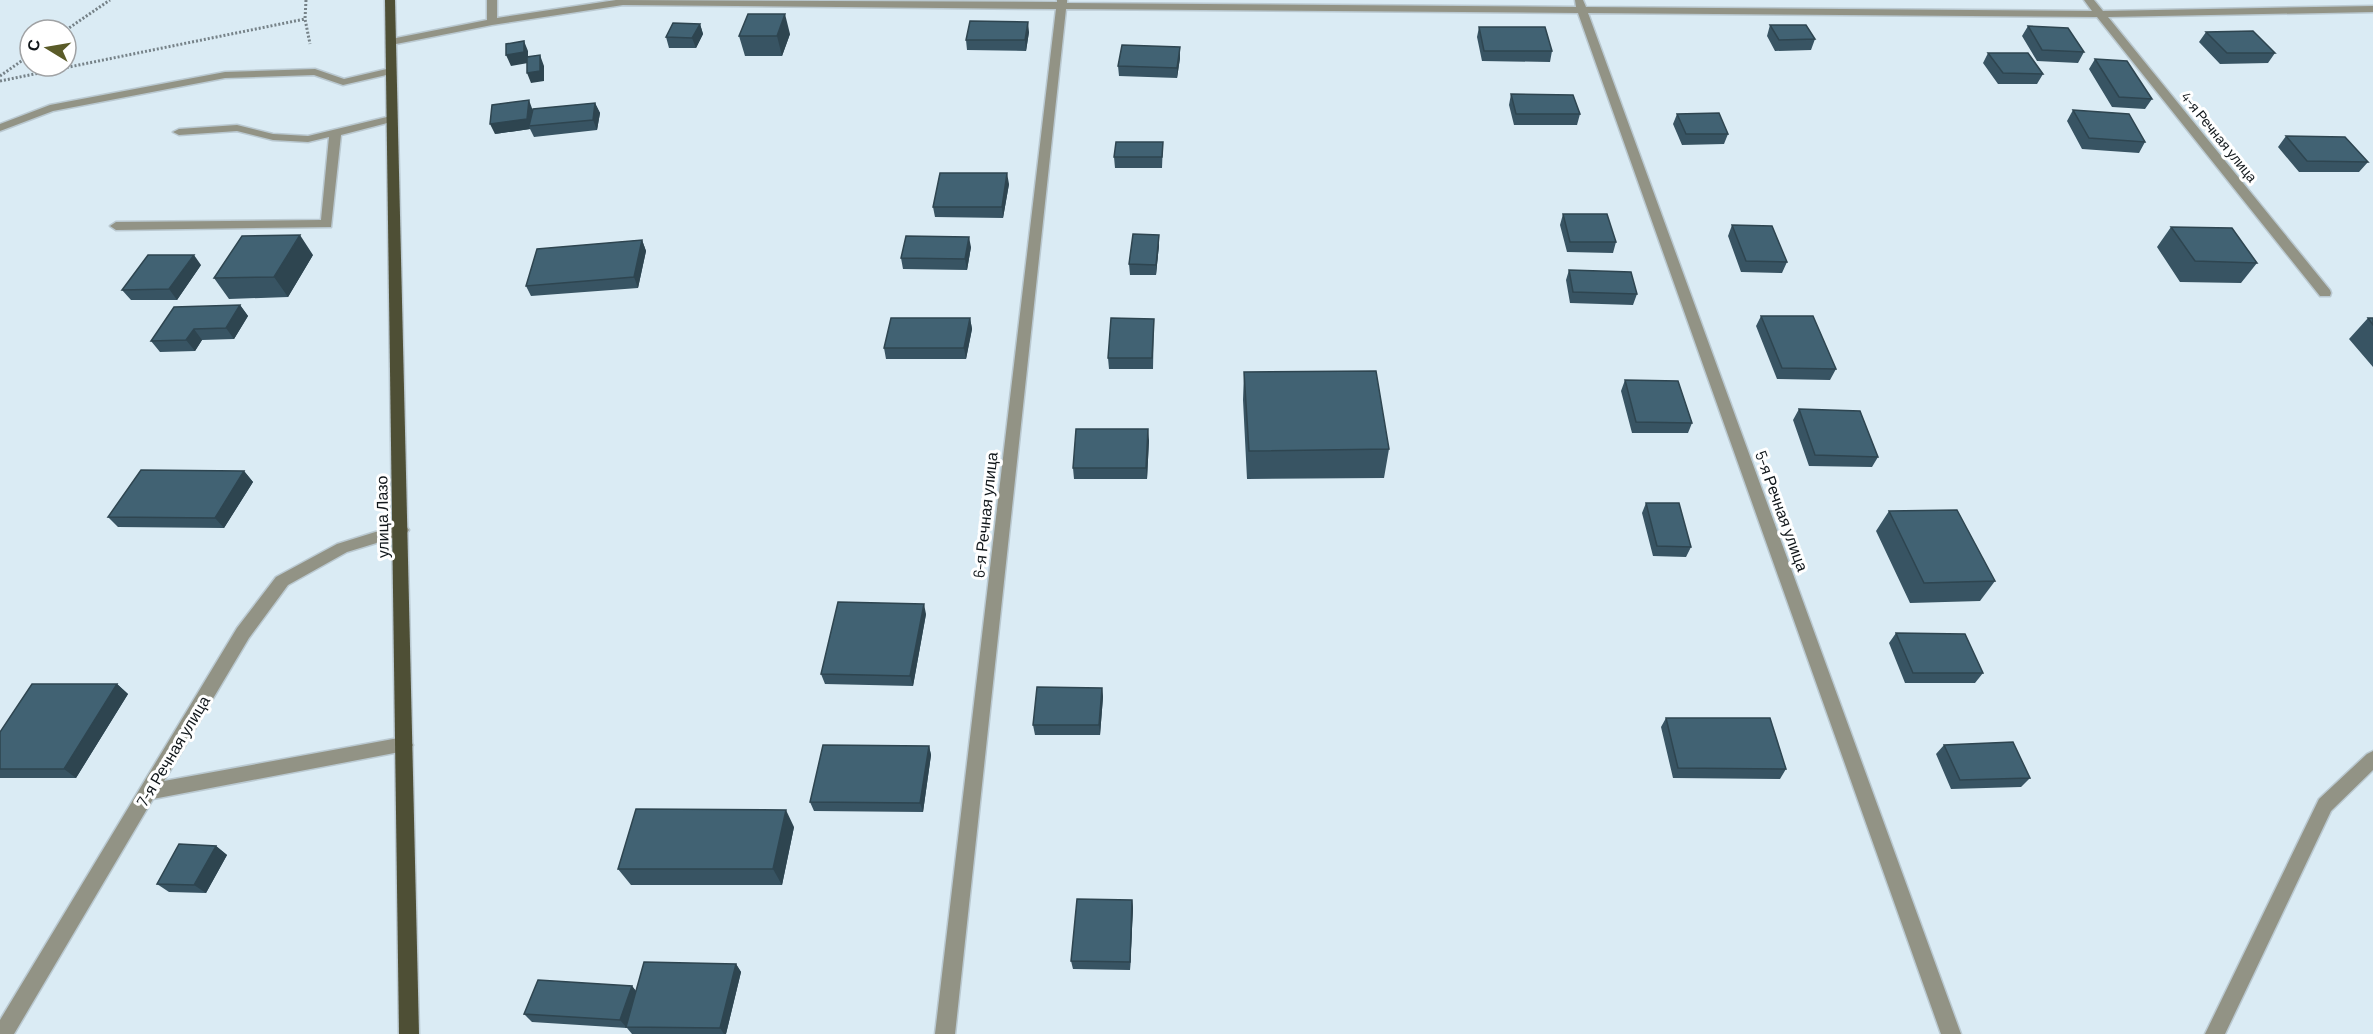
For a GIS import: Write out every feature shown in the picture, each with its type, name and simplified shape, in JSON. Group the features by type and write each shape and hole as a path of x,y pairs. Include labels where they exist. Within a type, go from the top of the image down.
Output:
{"main road":[{"name":"улица Лазо","path":"390,0 409,1034"}],"street":[{"path":"492,0 492,22"},
{"name":"4-я Речная улица","path":"2090,0 2325,293"},
{"path":"391,42 492,22 623,2 1581,5 2102,14 2373,9"},
{"name":"6-я Речная улица","path":"945,1034 1061,3"},
{"name":"5-я Речная улица","path":"1581,5 1951,1034"},
{"path":"0,128 50,108 225,75 315,72 343,82 391,71"},
{"path":"179,132 237,128 273,137 308,139 392,119"},
{"path":"116,226 327,224 335,133"},
{"name":"7-я Речная улица","path":"3,1034 243,633 282,581 342,548 400,530"},
{"path":"149,792 404,745"},
{"path":"2215,1034 2325,805 2373,759"}],"path":[{"path":"78,22 110,0"},
{"path":"306,0 305,19 315,72"},
{"path":"0,81 305,19"},
{"path":"0,76 18,63"}],"building":[{"path":"748,14 785,14 777,36 739,36"},
{"path":"970,21 1028,22 1025,40 966,40"},
{"path":"673,23 700,24 692,38 666,37"},
{"path":"1770,25 1806,25 1815,39 1779,40"},
{"path":"2028,26 2068,28 2084,52 2042,50"},
{"path":"1479,27 1545,27 1552,51 1484,51"},
{"path":"2253,31 2275,53 2227,53 2206,32"},
{"path":"524,41 524,52 506,55 506,44"},
{"path":"1122,45 1180,47 1177,68 1118,66"},
{"path":"1988,53 2028,53 2043,74 2003,73"},
{"path":"540,55 540,71 527,73 527,57"},
{"path":"2095,59 2127,61 2152,99 2119,97"},
{"path":"1511,94 1573,95 1580,114 1516,114"},
{"path":"529,100 527,119 490,124 492,105"},
{"path":"595,103 593,120 529,126 533,109"},
{"path":"2073,110 2129,114 2145,142 2089,138"},
{"path":"1719,113 1728,134 1686,134 1677,114"},
{"path":"2286,136 2345,137 2368,162 2307,161"},
{"path":"1116,142 1163,142 1162,157 1114,157"},
{"path":"940,173 1007,173 1002,207 933,207"},
{"path":"1563,214 1607,214 1616,242 1570,242"},
{"path":"1732,225 1772,226 1787,262 1746,261"},
{"path":"2171,227 2232,228 2257,263 2195,261"},
{"path":"1133,234 1159,235 1156,265 1129,264"},
{"path":"300,235 274,277 214,278 242,236"},
{"path":"906,236 969,237 965,259 901,258"},
{"path":"642,240 634,277 526,286 537,249"},
{"path":"148,255 194,255 169,289 122,290"},
{"path":"1569,270 1631,272 1637,294 1573,292"},
{"path":"240,305 226,328 194,329 186,340 151,341 174,307"},
{"path":"1761,316 1813,316 1836,369 1782,368"},
{"path":"891,318 970,318 964,348 884,348"},
{"path":"1111,318 1154,319 1152,358 1108,358"},
{"path":"1376,371 1389,449 1249,451 1244,372"},
{"path":"1625,380 1678,381 1692,423 1636,422"},
{"path":"1799,409 1860,411 1878,457 1815,455"},
{"path":"1076,429 1148,429 1146,468 1073,468"},
{"path":"141,470 244,471 215,518 108,517"},
{"path":"1646,503 1679,503 1691,547 1657,546"},
{"path":"1957,510 1995,581 1924,583 1889,511"},
{"path":"838,602 924,604 910,676 821,674"},
{"path":"1896,633 1965,634 1983,673 1913,673"},
{"path":"32,684 117,684 64,769 0,769 0,732"},
{"path":"1037,687 1102,688 1099,725 1033,725"},
{"path":"1666,718 1770,718 1786,769 1678,768"},
{"path":"2013,742 2030,778 1960,780 1944,745"},
{"path":"823,745 929,746 920,803 810,802"},
{"path":"636,809 786,810 773,869 618,869"},
{"path":"179,844 216,846 194,885 157,884"},
{"path":"1077,899 1132,900 1130,962 1071,961"},
{"path":"644,962 736,964 720,1028 626,1027"},
{"path":"538,980 632,986 620,1020 524,1014"}]}
